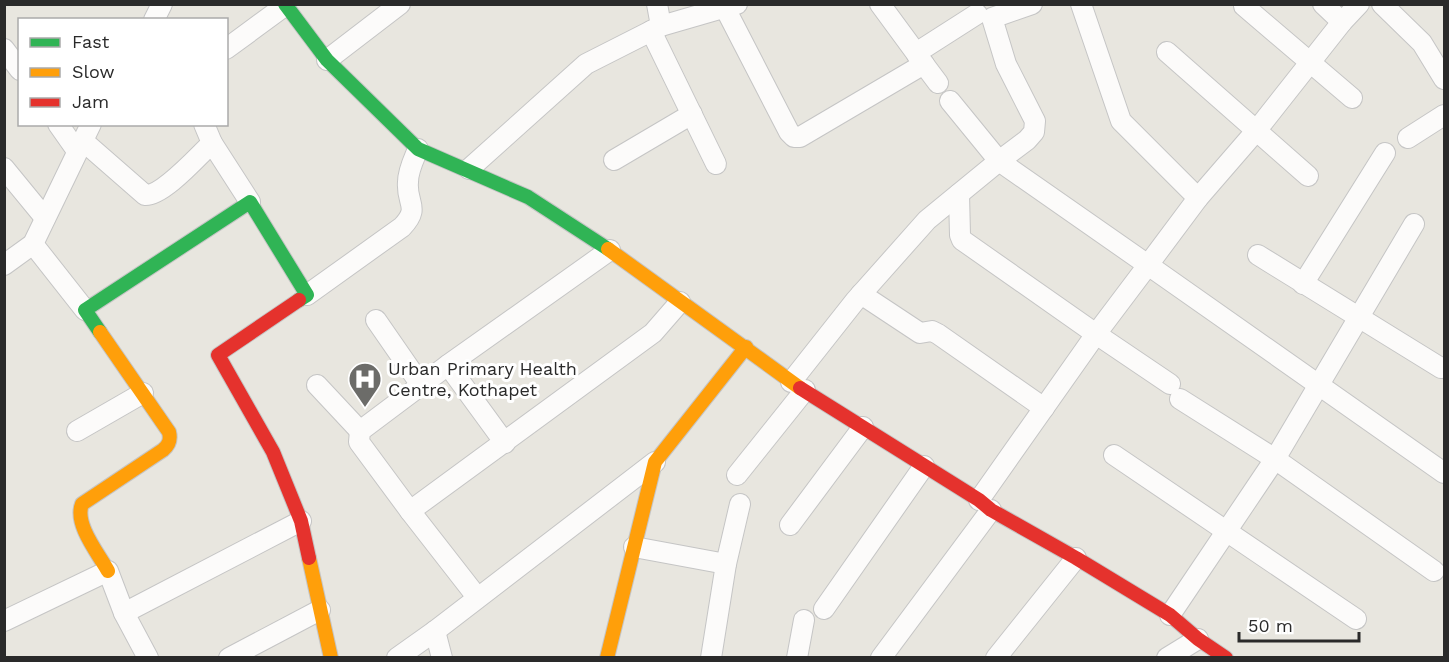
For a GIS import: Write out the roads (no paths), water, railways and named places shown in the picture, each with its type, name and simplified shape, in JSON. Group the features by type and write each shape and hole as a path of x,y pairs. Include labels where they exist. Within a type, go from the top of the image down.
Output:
{"street":[{"path":"154,18 162,4"},
{"path":"327,60 400,4"},
{"path":"657,4 656,28 716,164"},
{"path":"880,4 938,83"},
{"path":"737,475 861,294 927,220 1034,132 1035,121 1006,64 992,18 1032,4"},
{"path":"1082,4 1121,121 1198,198"},
{"path":"1323,4 1342,22"},
{"path":"881,657 985,505 1044,408 1096,334 1198,198 1256,131 1342,22 1359,4"},
{"path":"1382,4 1422,43 1444,79"},
{"path":"228,48 285,5 327,60 418,149 528,196 610,250 680,302 746,346 798,386 985,505 1170,615 1198,639 1226,657"},
{"path":"1244,6 1352,98"},
{"path":"469,170 586,64 656,28 724,7 789,132 794,137 800,138 920,58 977,14"},
{"path":"4,49 18,67"},
{"path":"1167,52 1308,177"},
{"path":"950,102 999,161 1444,473"},
{"path":"614,160 692,114"},
{"path":"1408,138 1444,115"},
{"path":"62,126 83,138 145,195 161,190 212,143"},
{"path":"205,126 212,143 307,295"},
{"path":"4,265 33,244 83,138"},
{"path":"330,657 302,521 273,452 218,355 307,295 402,227 411,218 414,209 407,184 418,149"},
{"path":"1303,284 1385,153"},
{"path":"4,168 45,218"},
{"path":"959,194 962,240 1175,392 1434,570"},
{"path":"86,310 250,202"},
{"path":"1170,615 1275,459 1358,315 1414,224"},
{"path":"33,244 86,310 171,438 168,446 84,501 79,515 81,523 108,571 124,613 148,657"},
{"path":"360,431 448,365 610,250"},
{"path":"1258,255 1441,368"},
{"path":"861,294 920,333 932,331 938,334 1044,408"},
{"path":"410,511 653,333 680,302"},
{"path":"376,320 421,386"},
{"path":"397,657 435,631 655,462 746,346"},
{"path":"448,365 505,443"},
{"path":"317,385 360,431 359,442 477,597"},
{"path":"77,431 142,393"},
{"path":"790,525 863,427"},
{"path":"1114,455 1356,620"},
{"path":"607,657 655,462"},
{"path":"824,609 924,466"},
{"path":"711,657 726,564 740,504"},
{"path":"124,613 302,521"},
{"path":"634,547 726,564"},
{"path":"996,657 1076,558"},
{"path":"4,621 108,571"},
{"path":"229,657 320,610"},
{"path":"797,657 804,620"},
{"path":"435,631 442,657"},
{"path":"1167,657 1198,639"}],"place":[{"name":"Urban Primary Health Centre, Kothapet","path":"365,408"}]}
